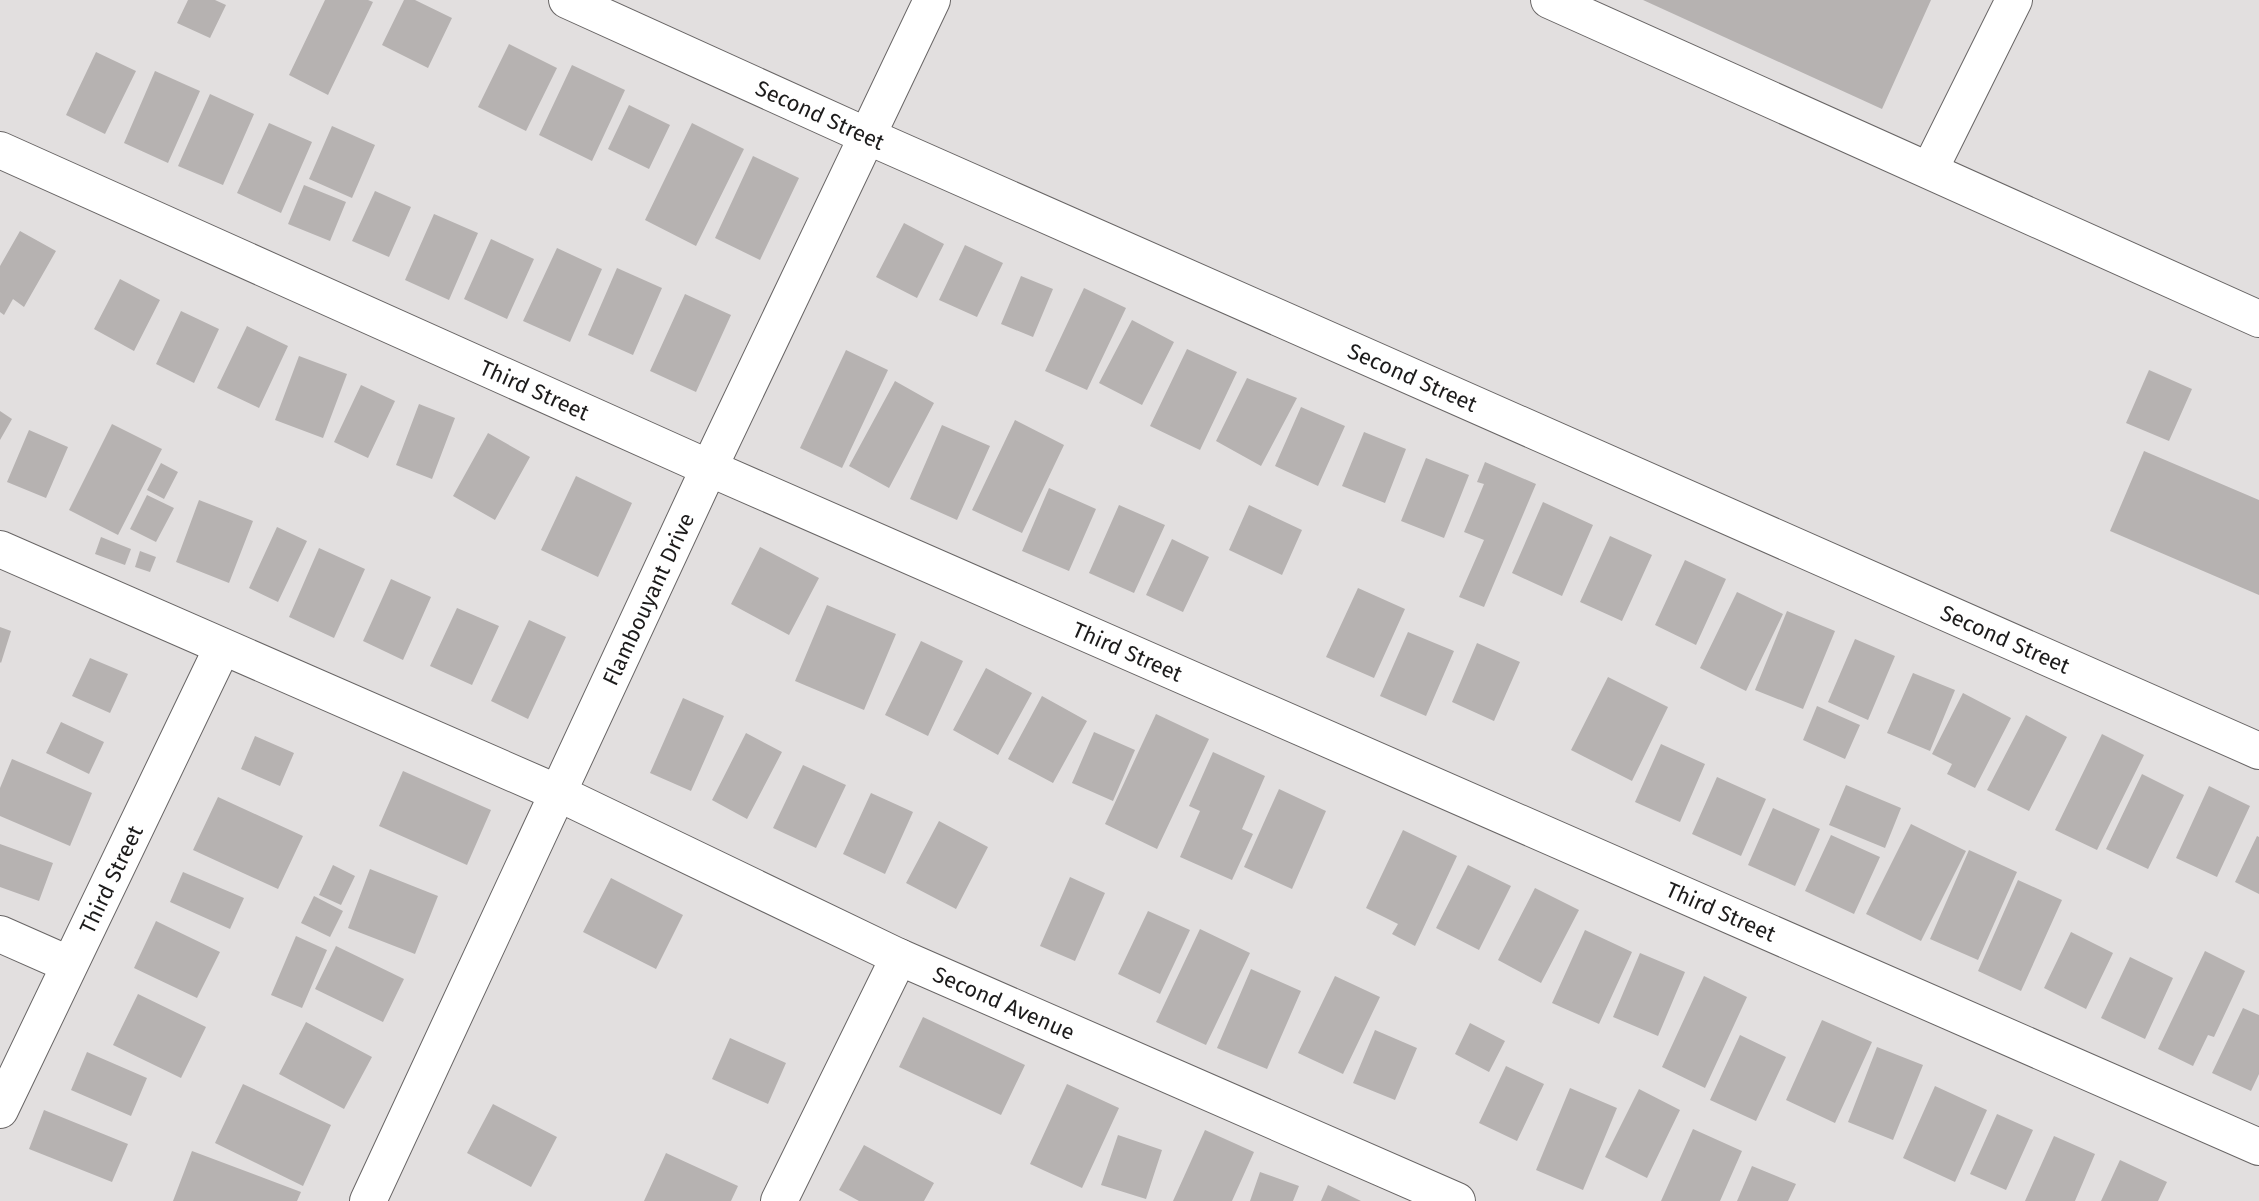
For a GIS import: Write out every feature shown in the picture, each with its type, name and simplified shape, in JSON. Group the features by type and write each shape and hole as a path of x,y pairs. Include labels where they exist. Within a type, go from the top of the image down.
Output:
{"street":[{"name":"Second Street","path":"567,0 867,136 2259,751"},
{"name":"Flambouyant Drive","path":"368,1201 709,468 932,0"},
{"path":"1549,0 2259,319"},
{"path":"1930,169 2014,0"},
{"name":"Third Street","path":"0,150 709,468 2259,1147"},
{"name":"Second Avenue","path":"0,549 558,793 899,957 1457,1201"},
{"name":"Third Street","path":"0,1110 222,648"},
{"path":"0,934 68,964"},
{"path":"779,1201 899,957"}],"building":[{"path":"188,0 215,0 226,5 210,38 177,23"},
{"path":"325,0 373,2 328,95 289,75"},
{"path":"404,0 415,0 452,18 428,68 382,45"},
{"path":"1643,0 1931,0 1882,109"},
{"path":"509,44 557,68 526,131 478,107"},
{"path":"96,52 136,71 105,134 66,115"},
{"path":"572,65 625,90 592,161 539,135"},
{"path":"155,71 200,91 168,163 124,143"},
{"path":"210,94 254,114 223,185 178,166"},
{"path":"629,105 670,125 649,169 608,149"},
{"path":"269,123 312,142 281,213 237,193"},
{"path":"692,123 744,149 696,246 645,220"},
{"path":"332,126 375,145 352,198 309,179"},
{"path":"753,156 799,178 760,260 715,238"},
{"path":"304,185 346,202 330,241 288,224"},
{"path":"375,191 411,207 389,257 352,241"},
{"path":"434,214 478,233 449,300 405,280"},
{"path":"904,223 944,244 917,298 876,277"},
{"path":"20,231 56,251 24,307 13,299 4,315 0,312 0,266"},
{"path":"491,239 534,259 507,319 464,299"},
{"path":"965,245 1003,263 977,317 939,300"},
{"path":"557,248 602,269 570,342 523,321"},
{"path":"617,268 662,288 633,355 588,335"},
{"path":"1021,276 1053,289 1033,337 1001,324"},
{"path":"120,279 160,300 134,351 94,329"},
{"path":"1084,288 1126,308 1087,390 1045,371"},
{"path":"685,294 731,315 696,392 650,371"},
{"path":"181,311 219,329 194,383 156,364"},
{"path":"1132,320 1174,342 1142,405 1099,383"},
{"path":"247,326 288,346 259,408 217,388"},
{"path":"1187,349 1237,372 1200,450 1150,426"},
{"path":"846,350 888,370 842,468 800,448"},
{"path":"299,356 347,374 323,438 275,420"},
{"path":"2149,370 2192,389 2169,441 2126,423"},
{"path":"1247,378 1297,398 1261,466 1216,441"},
{"path":"895,381 934,403 889,488 849,466"},
{"path":"361,385 395,401 368,458 334,442"},
{"path":"419,404 455,418 432,479 396,465"},
{"path":"1301,407 1345,426 1318,486 1275,466"},
{"path":"0,411 12,419 0,440"},
{"path":"1015,420 1064,445 1022,533 972,510"},
{"path":"112,424 162,449 118,535 69,510"},
{"path":"942,425 990,446 957,520 910,499"},
{"path":"29,430 68,447 46,498 7,482"},
{"path":"1364,432 1406,449 1385,503 1342,486"},
{"path":"488,433 530,457 495,520 453,496"},
{"path":"2144,451 2259,500 2259,595 2110,531"},
{"path":"1426,458 1469,475 1444,538 1401,521"},
{"path":"1485,462 1536,484 1484,607 1459,597 1484,540 1464,532 1484,484 1477,482"},
{"path":"161,463 178,472 164,499 147,490"},
{"path":"576,476 632,503 598,577 541,550"},
{"path":"1049,488 1096,509 1069,571 1022,551"},
{"path":"147,495 174,508 156,542 130,529"},
{"path":"199,500 253,521 229,583 176,562"},
{"path":"1543,502 1593,525 1562,596 1512,573"},
{"path":"1119,505 1165,525 1134,593 1089,573"},
{"path":"1249,505 1302,530 1282,575 1229,550"},
{"path":"277,527 307,541 278,602 249,588"},
{"path":"1610,536 1652,555 1622,621 1580,602"},
{"path":"101,537 131,549 125,565 95,554"},
{"path":"1172,539 1209,557 1183,612 1146,595"},
{"path":"760,547 819,578 789,635 731,604"},
{"path":"319,548 365,569 334,638 289,617"},
{"path":"140,551 156,557 150,572 135,567"},
{"path":"1685,560 1726,579 1696,645 1655,625"},
{"path":"391,579 431,597 403,660 363,641"},
{"path":"1358,588 1405,609 1374,678 1326,657"},
{"path":"1737,592 1783,614 1746,691 1700,668"},
{"path":"827,605 896,634 864,710 795,681"},
{"path":"457,608 499,626 472,685 430,666"},
{"path":"1787,611 1835,631 1803,709 1755,690"},
{"path":"529,620 566,637 528,719 491,701"},
{"path":"0,627 11,631 1,663 0,662"},
{"path":"1408,632 1454,651 1426,716 1380,696"},
{"path":"1855,639 1895,656 1868,720 1828,702"},
{"path":"921,641 963,661 928,736 885,715"},
{"path":"1477,643 1520,662 1494,721 1452,702"},
{"path":"90,658 128,674 110,713 72,696"},
{"path":"986,668 1032,693 998,755 953,730"},
{"path":"1913,673 1955,690 1930,751 1887,733"},
{"path":"1608,677 1668,707 1632,781 1571,750"},
{"path":"1963,693 2011,718 1975,788 1947,774 1952,764 1932,754"},
{"path":"1042,696 1087,721 1053,783 1008,759"},
{"path":"683,698 724,716 691,791 650,773"},
{"path":"1817,706 1860,725 1845,759 1803,740"},
{"path":"1156,714 1209,739 1157,849 1105,824"},
{"path":"2026,715 2067,737 2029,811 1987,790"},
{"path":"61,722 104,742 89,774 46,753"},
{"path":"1094,732 1135,750 1113,801 1072,783"},
{"path":"746,733 782,752 747,819 712,800"},
{"path":"2102,734 2144,755 2097,850 2055,830"},
{"path":"255,736 294,753 280,786 241,769"},
{"path":"1661,744 1705,764 1680,822 1635,802"},
{"path":"1213,752 1265,776 1242,829 1253,834 1232,880 1180,857 1200,811 1189,806"},
{"path":"12,759 92,793 70,846 0,816 0,788"},
{"path":"803,765 846,785 816,848 773,828"},
{"path":"403,771 491,810 467,865 379,826"},
{"path":"2142,774 2184,795 2148,869 2106,849"},
{"path":"1717,777 1766,799 1741,856 1692,834"},
{"path":"1846,785 1901,808 1885,848 1829,825"},
{"path":"2209,786 2250,806 2217,877 2176,858"},
{"path":"1279,789 1326,811 1292,889 1244,867"},
{"path":"871,793 913,812 885,874 843,854"},
{"path":"218,797 303,836 278,889 193,850"},
{"path":"1773,808 1820,829 1795,886 1748,865"},
{"path":"939,821 988,847 956,909 906,883"},
{"path":"1911,824 1966,851 1921,941 1866,914"},
{"path":"1403,830 1457,856 1415,946 1392,934 1398,924 1366,908"},
{"path":"1831,835 1880,857 1854,914 1805,891"},
{"path":"2259,837 2259,894 2235,882"},
{"path":"0,844 53,863 39,901 0,887"},
{"path":"1969,850 2017,872 1978,960 1930,939"},
{"path":"333,865 355,876 341,905 319,895"},
{"path":"1468,865 1511,886 1479,950 1436,928"},
{"path":"370,869 438,896 415,954 348,928"},
{"path":"183,872 244,898 230,929 170,902"},
{"path":"1070,877 1105,893 1075,961 1040,946"},
{"path":"611,878 683,915 656,969 583,932"},
{"path":"2018,880 2062,900 2021,991 1978,971"},
{"path":"1535,888 1579,910 1541,983 1498,960"},
{"path":"314,896 343,911 330,937 301,923"},
{"path":"1148,911 1190,930 1160,994 1118,974"},
{"path":"156,921 220,952 197,998 134,968"},
{"path":"1200,929 1250,953 1206,1045 1156,1022"},
{"path":"1585,930 1632,952 1599,1024 1552,1003"},
{"path":"2071,932 2113,953 2086,1009 2044,988"},
{"path":"296,936 327,950 302,1008 271,995"},
{"path":"336,946 404,979 383,1022 315,989"},
{"path":"2205,951 2245,971 2214,1037 2208,1035 2193,1066 2158,1049"},
{"path":"1640,953 1685,972 1658,1036 1613,1017"},
{"path":"2130,957 2173,978 2145,1039 2101,1018"},
{"path":"1251,969 1301,991 1267,1069 1217,1048"},
{"path":"1335,976 1380,997 1343,1074 1298,1053"},
{"path":"1704,976 1747,997 1705,1088 1662,1067"},
{"path":"138,994 206,1027 181,1078 113,1045"},
{"path":"2243,1008 2259,1015 2259,1074 2251,1091 2212,1073"},
{"path":"923,1017 1025,1065 1001,1115 899,1067"},
{"path":"1822,1020 1872,1042 1835,1123 1786,1100"},
{"path":"306,1022 372,1057 344,1109 279,1074"},
{"path":"1470,1023 1505,1041 1489,1072 1455,1054"},
{"path":"1375,1030 1417,1048 1395,1100 1353,1083"},
{"path":"1740,1035 1786,1057 1756,1121 1710,1100"},
{"path":"730,1038 786,1063 768,1104 712,1079"},
{"path":"1877,1047 1923,1065 1893,1140 1848,1122"},
{"path":"87,1052 147,1078 131,1116 71,1090"},
{"path":"1506,1066 1544,1084 1517,1141 1479,1123"},
{"path":"243,1084 331,1125 303,1186 215,1143"},
{"path":"1067,1084 1119,1108 1082,1188 1030,1164"},
{"path":"1935,1086 1987,1110 1955,1182 1903,1158"},
{"path":"1570,1088 1617,1108 1583,1190 1536,1170"},
{"path":"1639,1089 1680,1110 1647,1178 1605,1157"},
{"path":"493,1104 557,1137 531,1187 467,1153"},
{"path":"44,1110 128,1144 112,1182 29,1149"},
{"path":"1997,1114 2033,1130 2006,1190 1970,1174"},
{"path":"1693,1129 1742,1151 1720,1201 1661,1201"},
{"path":"1205,1130 1254,1152 1232,1201 1173,1201"},
{"path":"1118,1135 1162,1150 1146,1199 1101,1185"},
{"path":"2054,1136 2095,1154 2075,1201 2025,1201"},
{"path":"864,1145 934,1183 924,1201 859,1201 839,1190"},
{"path":"192,1151 301,1192 297,1201 173,1201"},
{"path":"666,1153 738,1186 731,1201 644,1201"},
{"path":"2120,1160 2167,1182 2158,1201 2101,1201"},
{"path":"1752,1166 1796,1184 1788,1201 1737,1201"},
{"path":"1260,1172 1299,1186 1293,1201 1250,1201"},
{"path":"1328,1185 1361,1201 1321,1201"}]}
